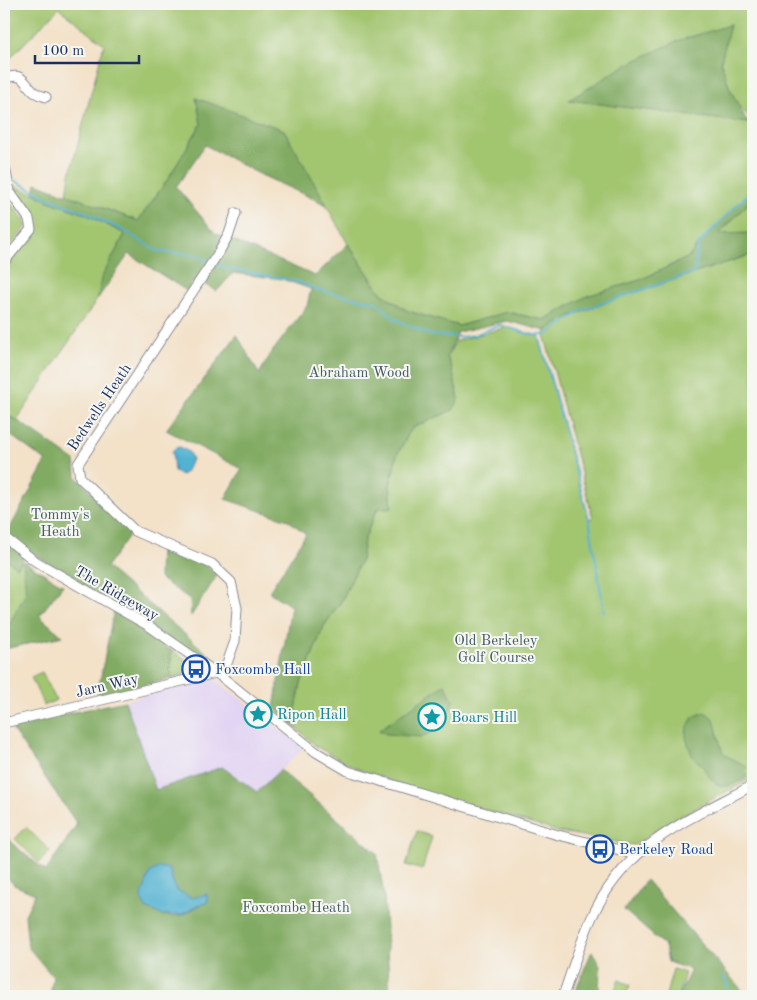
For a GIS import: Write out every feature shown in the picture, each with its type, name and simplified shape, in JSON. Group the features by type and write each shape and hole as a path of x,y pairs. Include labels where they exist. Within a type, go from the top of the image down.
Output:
{"street":[{"path":"4,84 7,78 14,75 21,77 35,93 46,97"},
{"path":"4,163 10,192 29,219 31,229 4,262"},
{"name":"Bedwells Heath","path":"219,675 234,641 237,608 231,582 212,564 135,531 80,478 78,464 219,252 229,234 236,213"},
{"name":"The Ridgeway","path":"4,536 36,561 148,626 219,675"},
{"path":"219,675 316,752 348,771 549,833 617,849 635,856"},
{"name":"Jarn Way","path":"4,723 219,675"},
{"path":"563,996 592,917 613,881 635,856 677,825 753,785"}],"shaded area":[{"path":"213,678 304,748 257,792 222,767 156,791 125,701"}],"green space":[{"path":"4,4 753,4 753,120 743,110 729,87 721,63 730,25 570,100 748,123 753,126 753,188 698,244 689,257 640,280 587,296 544,320 507,312 459,326 408,311 381,293 348,244 284,130 201,124 168,179 138,221 67,195 70,174 104,44 59,8 11,57 4,77"},
{"path":"730,25 721,62 730,89 748,123 569,100 624,66 677,41"},
{"name":"Abraham Wood","path":"196,98 284,130 327,205 261,175 205,145 176,187 215,233 315,276 348,244 381,293 408,311 459,326 507,312 544,320 587,296 640,280 689,257 698,244 753,188 753,198 719,234 753,233 753,254 619,298 568,317 546,331 507,321 458,332 447,357 459,399 453,410 412,428 397,455 390,485 392,507 377,509 364,540 361,560 342,600 324,626 301,683 293,725 274,708 291,606 269,592 306,534 288,520 225,499 242,469 166,430 237,335 259,374 272,352 307,306 311,289 282,279 233,273 217,291 195,279 187,291 129,254 98,298 101,279 125,234 85,214 48,201 34,193 36,183 138,221 168,179 201,124"},
{"path":"12,185 85,214 125,234 101,279 98,298 17,420 4,415 4,270 38,227 34,214"},
{"path":"4,196 24,219 27,226 4,254"},
{"path":"753,198 753,233 719,234"},
{"name":"Old Berkeley Golf Course","path":"753,254 753,778 682,815 634,845 559,832 407,787 358,769 317,747 293,725 301,683 324,626 342,600 361,560 364,540 377,509 392,507 390,485 397,455 412,428 452,410 459,399 447,357 456,341 507,327 539,336 589,519 593,518 545,337 546,331 568,317 619,298"},
{"name":"Tommy's Heath","path":"4,415 17,420 75,461 76,476 131,533 106,567 222,666 216,669 29,551 17,567 4,558 4,529 8,532 46,461 10,435 4,442"},
{"path":"160,545 200,561 218,574 191,616 190,599 159,578"},
{"path":"4,558 17,567 23,561 63,585 39,616 62,636 4,649"},
{"path":"23,561 63,585 39,616 62,636 4,649 4,634 26,593"},
{"path":"114,610 171,650 171,679 97,696"},
{"path":"171,650 187,661 191,667 189,673 171,679"},
{"path":"42,672 56,700 44,706 31,677"},
{"path":"445,684 453,700 445,726 421,737 386,734 379,730"},
{"name":"Foxcombe Heath","path":"125,701 156,790 222,767 257,792 280,770 377,853 384,896 390,996 50,996 53,977 28,947 25,915 35,894 14,885 4,873 4,832 15,846 46,871 77,824 10,726","holes":["169,870 176,890 193,899 208,902 177,916 164,915 146,908"]},
{"path":"705,712 714,719 722,751 727,756 746,766 746,778 731,785 721,786 712,780 693,757 686,736 687,729 693,717"},
{"path":"26,827 50,851 39,863 15,839"},
{"path":"417,831 432,837 422,870 406,865"},
{"path":"646,880 747,996 678,996 691,970 668,962 665,946 624,910"},
{"path":"592,951 600,965 599,996 573,996"},
{"path":"673,969 685,973 678,996 666,995"},
{"path":"619,980 630,985 626,996 612,996"}],"water":[{"path":"180,447 189,452 192,459 188,469 182,475 174,471 172,451"},
{"path":"160,867 169,869 176,890 193,898 207,894 208,902 181,915 162,915 146,908 141,899 150,872"}],"waterway":[{"path":"11,181 16,181 47,198 84,212 124,231 157,251 194,255 210,262"},
{"path":"215,264 225,268 295,281 318,290 378,303 395,319 431,335 461,337 474,335 500,325 535,336 548,334 583,310 695,272 698,244 753,189"},
{"path":"539,336 589,519 604,612"},
{"path":"723,976 732,996"}],"place":[{"name":"Foxcombe Hall","path":"196,669"},
{"name":"Ripon Hall","path":"258,714"},
{"name":"Boars Hill","path":"432,717"},
{"name":"Berkeley Road","path":"600,849"}]}
